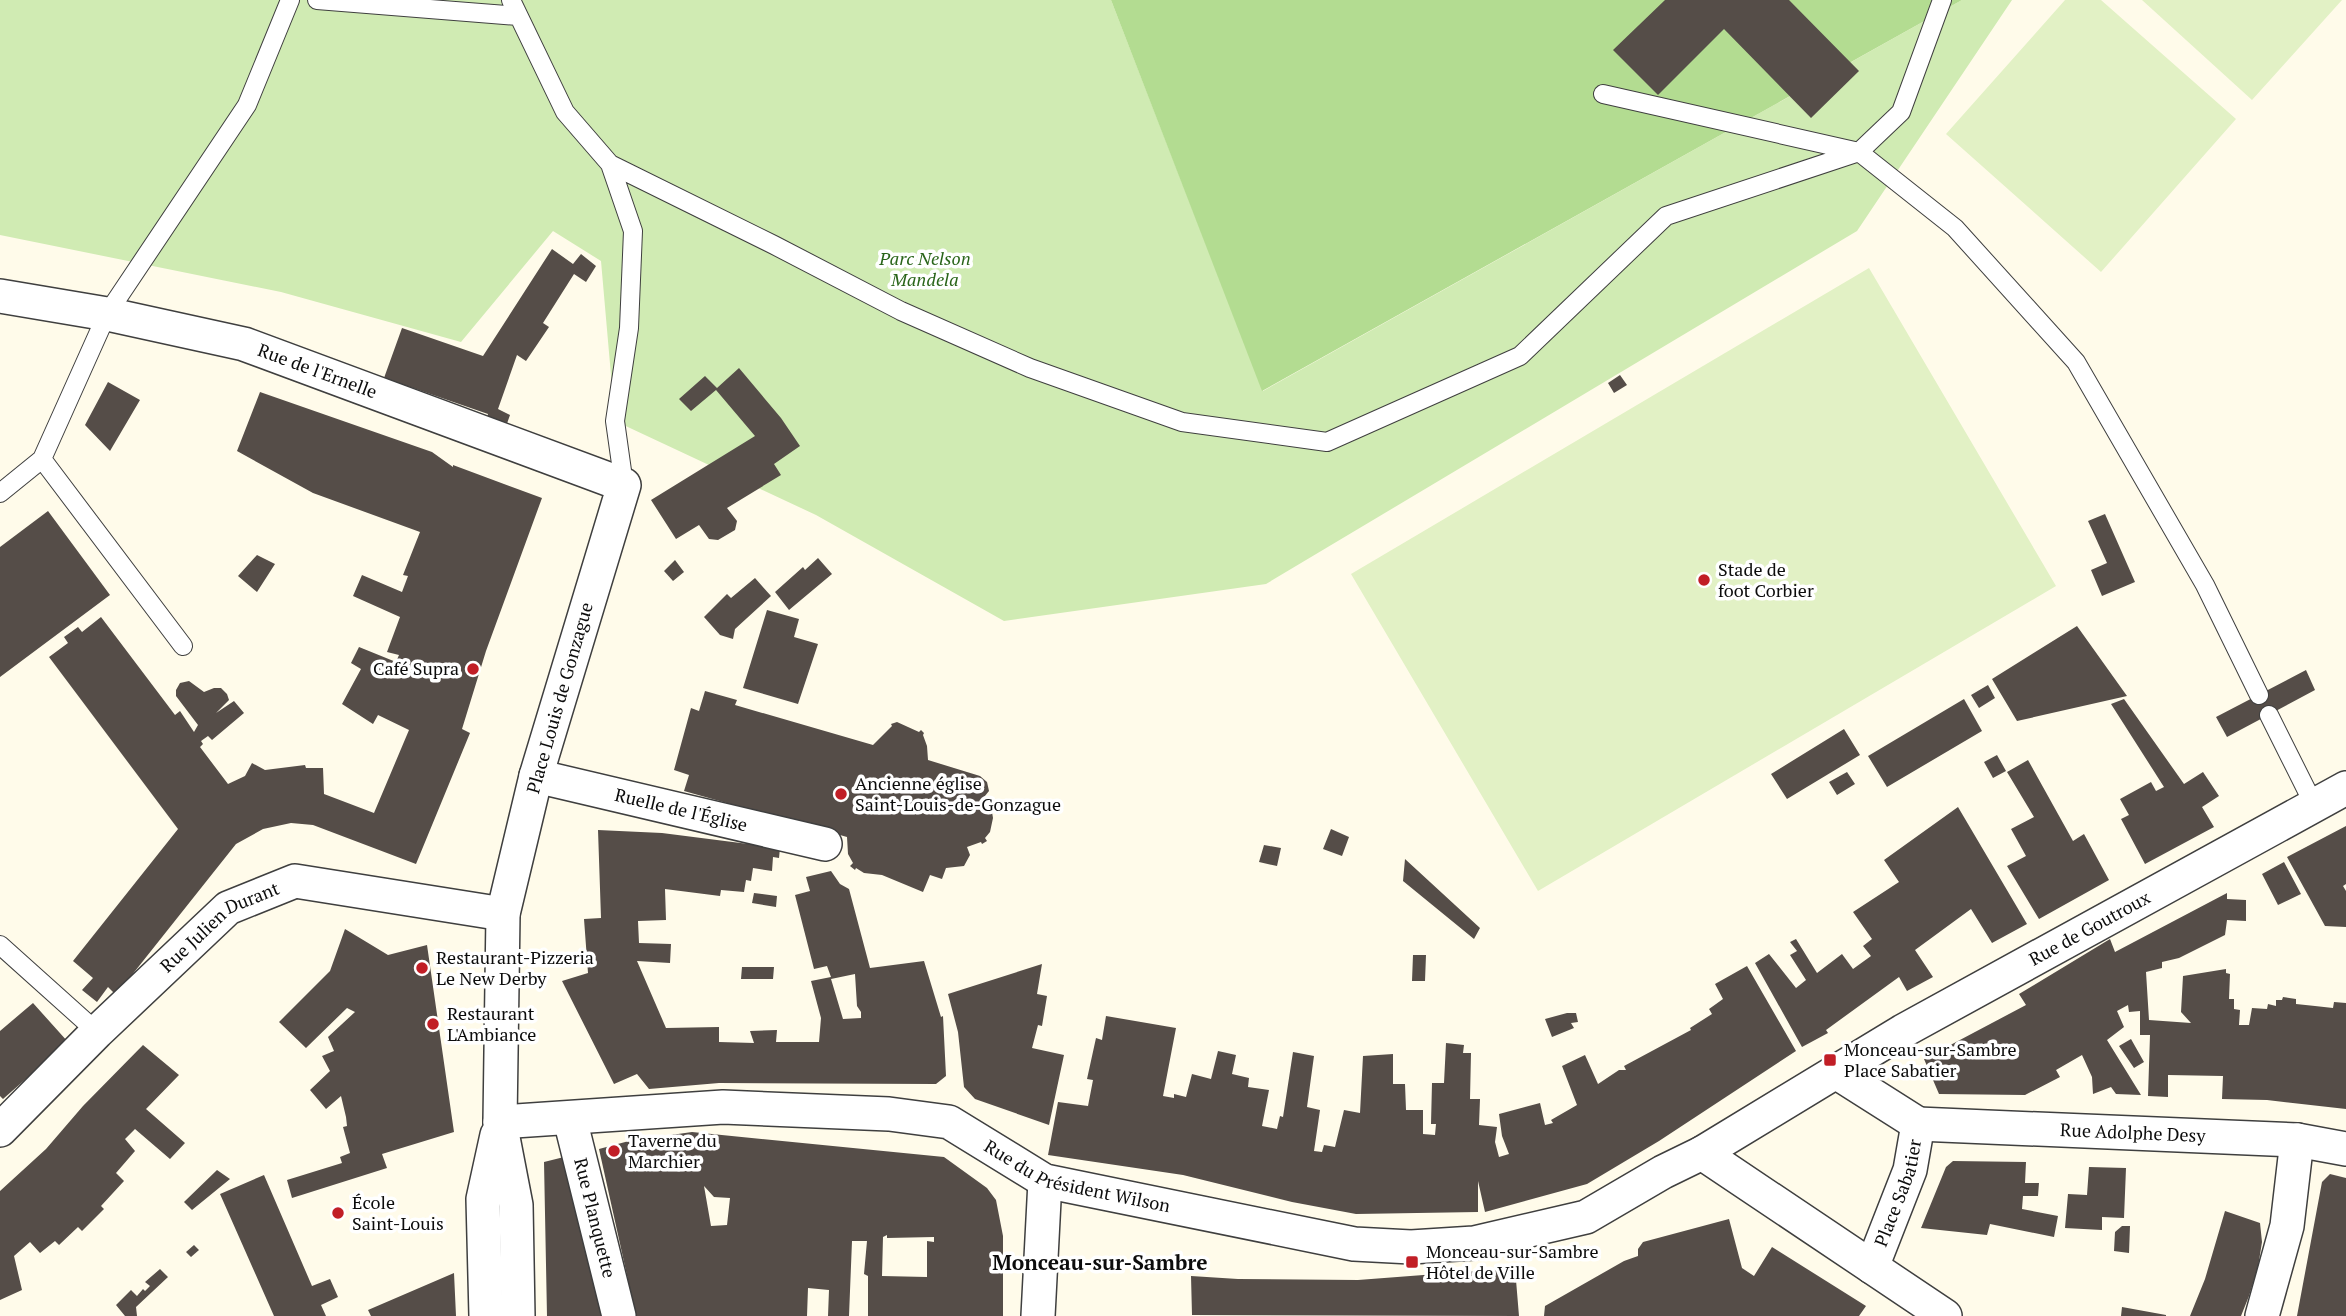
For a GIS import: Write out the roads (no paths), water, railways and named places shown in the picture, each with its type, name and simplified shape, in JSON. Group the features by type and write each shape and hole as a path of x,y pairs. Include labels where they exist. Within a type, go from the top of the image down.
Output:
{"street":[{"name":"Rue de l'Ernelle","path":"0,296 107,314 244,344 624,485"},
{"name":"Place Louis de Gonzague","path":"500,1122 503,914 536,776 624,485"},
{"name":"Ruelle de l'Église","path":"536,776 825,844"},
{"name":"Rue de Goutroux","path":"1836,1072 1903,1031 2346,788"},
{"name":"Rue Julien Durant","path":"0,1130 97,1032 228,908 295,881 503,914"},
{"name":"Place Sabatier","path":"1702,1153 1872,1268 1910,1170 1918,1124 1836,1072"},
{"path":"1702,1153 1836,1072"},
{"name":"Rue du Président Wilson","path":"500,1122 723,1107 888,1114 949,1122 1045,1181 1354,1244 1411,1247 1474,1243 1586,1217 1663,1172 1702,1153"},
{"name":"Rue Planquette","path":"570,1119 619,1316"},
{"path":"486,1316 483,1199 500,1122"},
{"path":"500,1122 516,1205 518,1316"},
{"name":"Rue Adolphe Desy","path":"1918,1124 2297,1140 2346,1149"},
{"path":"2262,1316 2287,1226 2297,1140"},
{"path":"1038,1316 1045,1181"},
{"path":"1872,1268 1945,1316"}],"lane":[{"path":"0,493 42,459 107,314 247,105 290,0"},
{"path":"317,0 514,8 565,112 610,164 632,231 629,328 615,421 624,485"},
{"path":"610,164 901,311 1030,368 1182,422 1327,442 1520,356 1666,216 1859,152 1901,112 1942,0"},
{"path":"1603,94 1859,152 1955,228 2076,362 2205,585 2259,695"},
{"path":"42,459 183,646"},
{"path":"2269,715 2314,805"},
{"path":"0,945 97,1032"}],"place":[{"name":"Stade de foot Corbier","path":"1704,580"},
{"name":"Café Supra","path":"473,669"},
{"name":"Ancienne église Saint-Louis-de-Gonzague","path":"841,794"},
{"name":"Restaurant-Pizzeria Le New Derby","path":"422,968"},
{"name":"Restaurant L'Ambiance","path":"433,1024"},
{"name":"Monceau-sur-Sambre Place Sabatier","path":"1830,1060"},
{"name":"Taverne du Marchier","path":"614,1151"},
{"name":"École Saint-Louis","path":"338,1213"},
{"name":"Monceau-sur-Sambre Hôtel de Ville","path":"1412,1262"}],"district":[{"name":"Monceau-sur-Sambre","path":"1100,1263"}],"park label":[{"name":"Parc Nelson Mandela","path":"925,269"}]}
